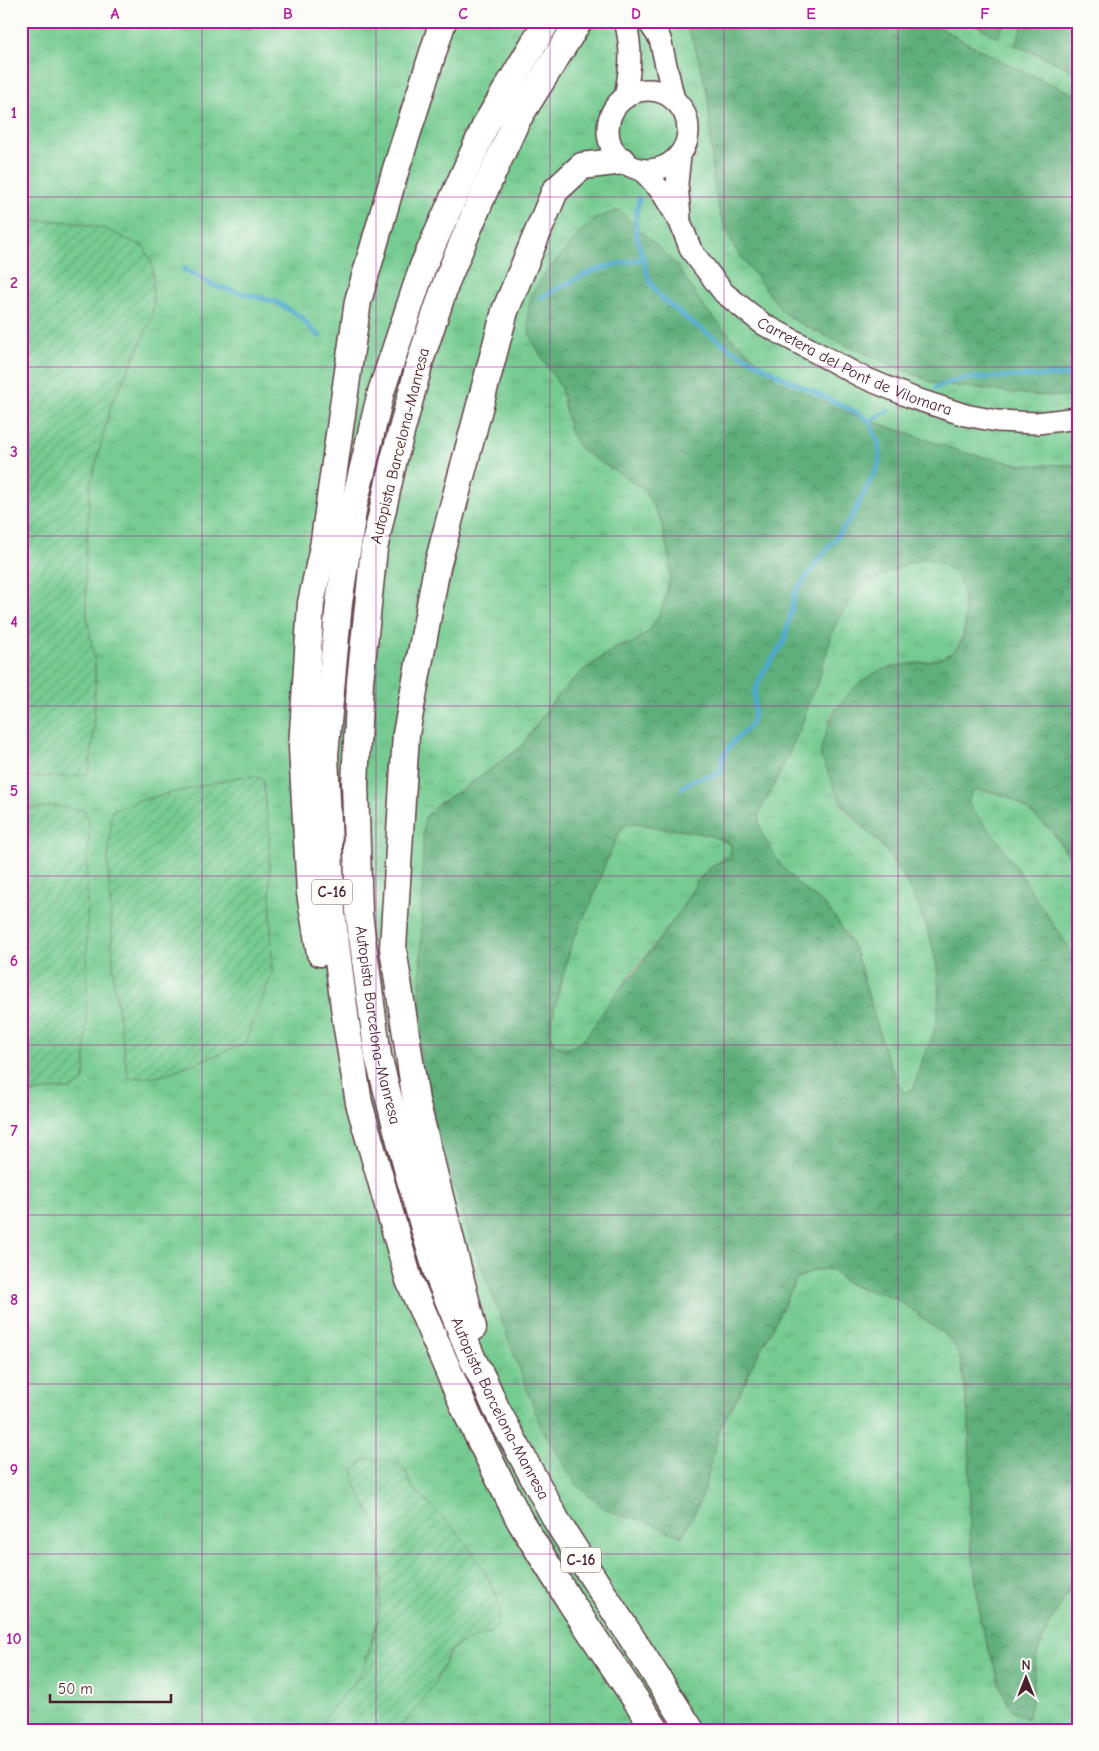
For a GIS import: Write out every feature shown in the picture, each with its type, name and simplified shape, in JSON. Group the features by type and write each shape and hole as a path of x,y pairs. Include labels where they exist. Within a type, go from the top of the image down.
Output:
{"highway":[{"path":"409,1280 384,1237 346,1110 310,893 302,748 311,603 323,547 358,301 396,168 443,21"},
{"name":"Autopista Barcelona-Manresa","path":"546,21 486,124 422,266 381,392 354,505 339,603 325,755 332,913 359,1103 409,1280 468,1416 520,1522 570,1603 656,1730"},
{"name":"Autopista Barcelona-Manresa","path":"579,21 517,120 484,192 447,280 420,358 394,459 374,549 360,681 355,782 360,914 378,1056 410,1180 438,1273 473,1360 486,1383 496,1408 559,1526 691,1730"},
{"path":"486,1383 467,1298 416,1101 393,948 406,734 437,567 505,311 555,191 582,166 632,165"}],"street":[{"path":"625,21 630,39 630,68 625,98"},
{"path":"648,21 660,39 674,100"},
{"path":"650,90 658,92 674,100 684,112 688,126 687,141 680,155 663,168 652,170 632,165 612,146 608,129 613,112 625,98 641,91 650,90"},
{"name":"Carretera del Pont de Vilomara","path":"680,155 677,184 680,222"},
{"name":"Carretera del Pont de Vilomara","path":"632,165 662,192 680,222 691,250 724,293 763,324 860,376 913,398 965,415 989,420 1037,423 1078,418"}],"green space":[{"path":"21,21 232,21 238,29 258,27 269,21 684,21 696,50 706,88 709,105 713,182 721,217 736,250 783,312 799,323 847,346 934,383 1033,395 1078,397 1078,465 1026,465 965,453 851,414 779,381 731,337 703,306 583,229 558,259 538,351 561,388 565,410 581,450 643,490 653,505 661,521 669,557 670,577 659,616 648,632 632,643 613,649 581,672 554,700 520,748 457,793 439,803 422,1068 429,1087 438,1142 450,1179 458,1195 481,1266 604,1508 621,1516 640,1518 682,1537 702,1497 720,1428 745,1383 750,1369 796,1280 814,1270 831,1269 845,1282 861,1289 882,1292 900,1300 928,1323 943,1332 955,1346 961,1363 969,1421 970,1533 981,1625 1003,1694 1027,1719 1032,1700 1036,1658 1043,1638 1060,1604 1078,1577 1078,1730 398,1730 424,1698 452,1650 464,1641 490,1633 499,1607 496,1592 489,1579 454,1530 410,1484 406,1471 364,1459 354,1471 355,1485 376,1525 380,1539 381,1580 378,1621 365,1666 358,1678 330,1711 317,1730 21,1730 21,1095 57,1089 71,1089 89,826 63,807 21,810 21,777 76,776 89,769 94,730 95,685 95,663 87,617 85,570 90,485 112,402 139,349 153,306 153,274 144,247 109,232 72,222 21,220","holes":["255,776 269,833 272,972 245,1044 158,1077 128,1078 114,981 108,858 138,801 238,777"]},
{"path":"232,21 269,21 258,27 237,29"},
{"path":"684,21 927,21 1001,61 1078,96 1078,397 1033,395 934,383 847,346 799,323 783,312 736,250 721,217 713,182 709,105 706,88 696,50"},
{"path":"927,21 969,21 998,38 1005,21 1024,21 1015,45 1078,72 1078,96 1001,61"},
{"path":"969,21 1005,21 998,38"},
{"path":"1024,21 1078,21 1078,72 1015,45"},
{"path":"619,210 676,264 703,306 731,337 779,381 851,414 965,453 1026,465 1078,465 1078,866 1049,828 1016,801 1001,794 973,791 968,801 973,812 997,839 1078,962 1078,1577 1060,1604 1043,1638 1036,1658 1032,1700 1027,1719 1012,1710 1003,1694 981,1625 970,1533 969,1421 966,1393 961,1361 955,1346 949,1338 896,1299 882,1293 853,1286 831,1269 814,1270 796,1280 750,1369 745,1383 720,1428 702,1497 682,1537 640,1519 621,1516 604,1508 577,1485 541,1427 469,1233 458,1195 450,1179 438,1142 429,1087 422,1068 419,1048 423,835 425,817 439,803 457,793 520,748 554,700 581,672 614,649 632,643 648,632 659,616 670,577 669,557 661,521 653,505 643,490 581,450 570,432 561,388 538,351 529,332 528,313 532,293 543,276 583,229 599,217","holes":["924,559 944,565 957,577 961,585 965,604 964,629 961,643 955,650 940,658 884,669 859,684 839,706 829,724 821,752 821,757 840,800 888,853 906,881 927,927 932,943 939,982 937,1017 914,1088 905,1093 898,1084 885,1052 855,950 837,920 823,903 805,890 781,866 763,836 759,824 759,813 800,729 811,695 817,685 833,630 844,609 860,590 880,576 912,562","638,823 710,836 731,845 730,856 712,867 697,882 680,911 636,971 620,988 585,1038 576,1045 565,1049 554,1045 551,1034 551,1022 571,945 591,904 605,864 619,833 626,824"]},
{"path":"21,220 72,222 105,229 144,247 152,263 153,274 153,317 112,402 90,485 85,570 87,617 95,663 93,741 87,774 69,777 21,777"},
{"path":"924,559 944,564 955,574 962,586 965,615 959,645 942,658 890,668 881,672 838,706 829,722 833,782 839,799 852,816 882,846 897,867 913,896 932,943 939,989 936,1024 914,1088 905,1094 898,1084 885,1052 855,950 837,920 823,903 796,883 781,866 763,836 759,824 759,813 800,729 811,695 817,685 833,630 844,609 859,590 880,576 912,562"},
{"path":"255,776 263,780 269,833 272,972 245,1044 158,1077 128,1078 114,981 108,858 112,810 138,801 238,777"},
{"path":"984,790 1007,796 1027,808 1052,832 1078,866 1078,962 997,839 973,812 968,801 973,791"},
{"path":"56,806 84,810 89,822 85,1073 83,1082 71,1089 57,1089 21,1095 21,810"},
{"path":"638,823 709,836 731,845 730,856 712,867 699,880 680,912 609,1003 586,1037 570,1047 554,1045 551,1034 551,1022 571,945 591,904 605,864 619,833 626,824"},
{"path":"364,1459 387,1460 402,1467 411,1485 454,1529 477,1559 496,1597 499,1619 497,1626 486,1634 463,1642 451,1651 430,1690 398,1730 317,1730 330,1711 358,1678 365,1666 378,1621 381,1580 380,1539 376,1525 355,1485 354,1471"}],"waterway":[{"path":"639,199 636,233 648,276 653,287 661,297 688,320 731,349 786,379 860,414 869,421 879,443 880,455 878,466 850,520 795,593 784,642 764,671 755,692 754,715 750,726 734,741 723,756 721,773 694,780 682,787"},
{"path":"540,298 590,272 644,259"},
{"path":"184,269 215,286 276,302 301,317 320,336"},
{"path":"936,388 953,381 969,378 1078,375"},
{"path":"869,421 888,411"}]}
